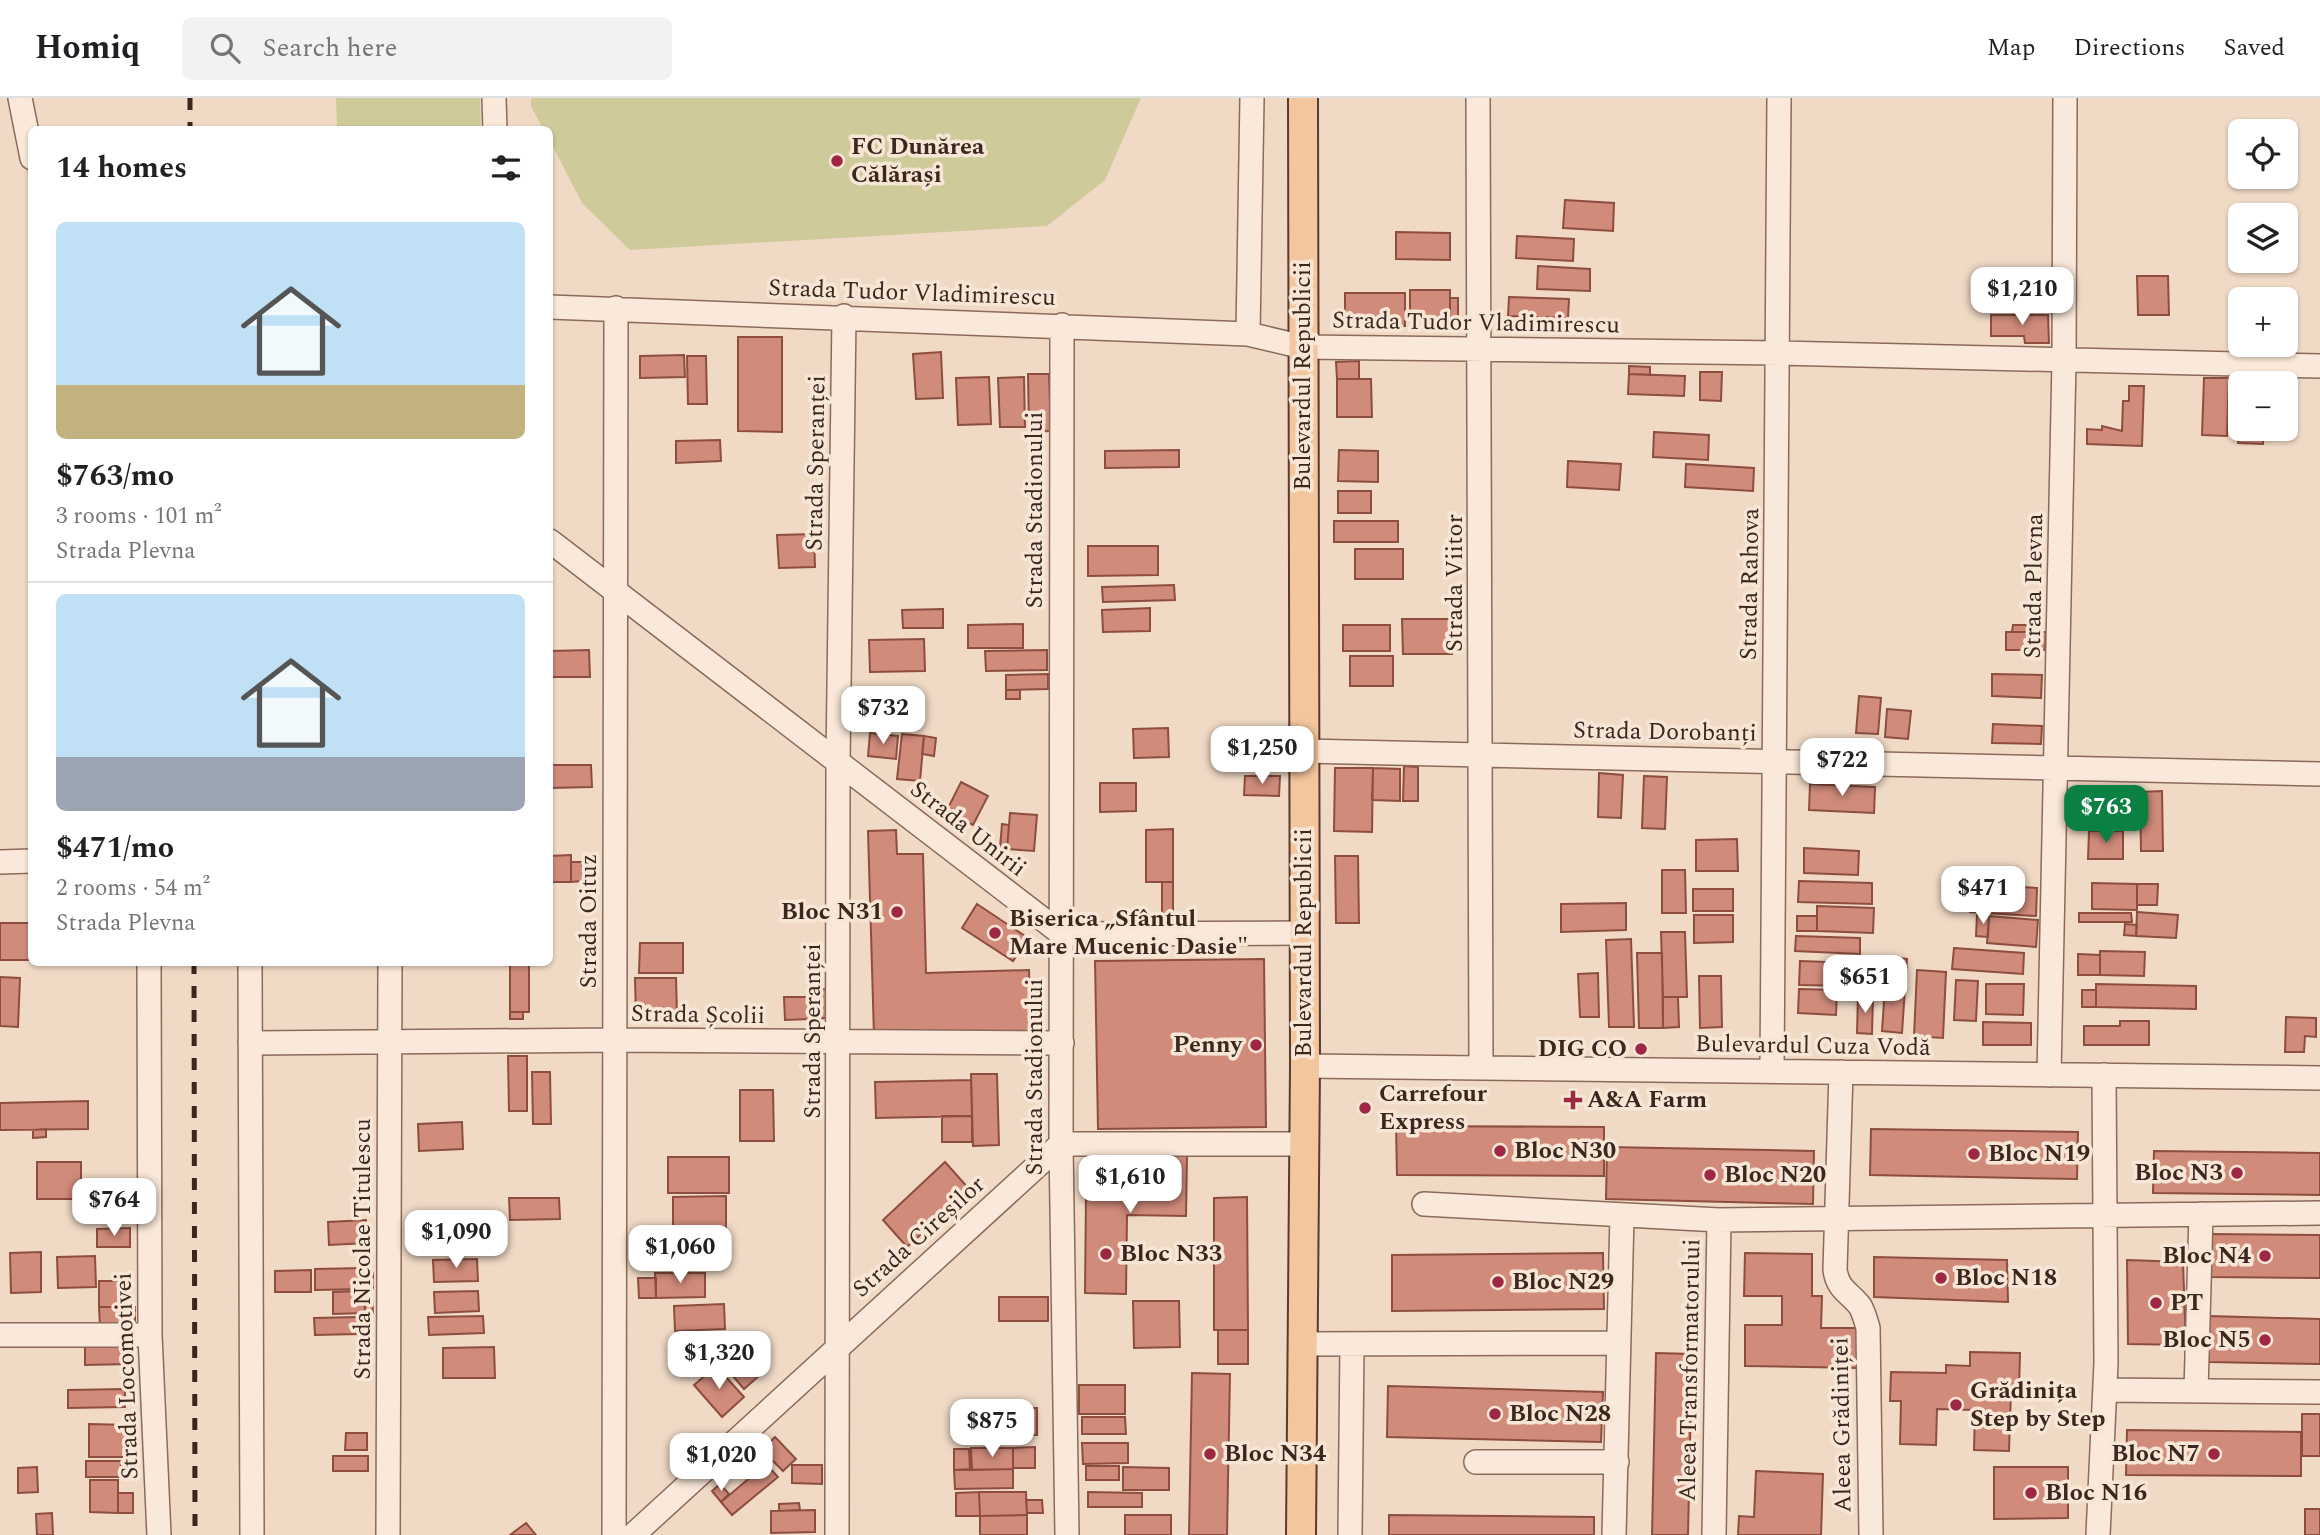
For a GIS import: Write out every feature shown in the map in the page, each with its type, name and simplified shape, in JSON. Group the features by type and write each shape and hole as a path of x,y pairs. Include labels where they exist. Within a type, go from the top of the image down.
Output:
{"main road":[{"name":"Bulevardul Republicii","path":"1301,1535 1305,1066 1303,98"}],"street":[{"path":"20,98 28,138"},
{"path":"494,98 495,126"},
{"path":"1248,334 1252,98"},
{"name":"Strada Viitor","path":"1479,98 1481,1068"},
{"name":"Strada Rahova","path":"1772,1071 1779,98"},
{"name":"Strada Plevna","path":"2049,1075 2064,361 2065,98"},
{"name":"Strada Tudor Vladimirescu","path":"553,307 844,316 1248,334 1303,347 1779,353 2320,366"},
{"name":"Strada Oituz","path":"614,1535 616,308"},
{"name":"Strada Speranței","path":"837,1535 840,1043 838,761 844,316"},
{"name":"Strada Stadionului","path":"1062,325 1061,1144 1067,1535"},
{"name":"Strada Unirii","path":"553,543 1062,934"},
{"name":"Strada Dorobanți","path":"1304,751 2320,774"},
{"path":"0,862 28,861"},
{"path":"1062,934 1305,933"},
{"name":"Strada Locomotivei","path":"149,966 150,1335 159,1535"},
{"path":"250,966 252,1535"},
{"name":"Strada Nicolae Titulescu","path":"388,1535 390,966"},
{"name":"Strada Școlii","path":"250,1043 615,1040 1062,1043"},
{"name":"Bulevardul Cuza Vodă","path":"1305,1066 2320,1078"},
{"name":"Aleea Grădiniței","path":"1841,1072 1837,1282 1844,1293 1859,1305 1868,1328 1871,1535"},
{"path":"2098,1535 2105,1390 2104,1075"},
{"path":"1061,1144 1304,1144"},
{"name":"Strada Cireșilor","path":"633,1535 1061,1144"},
{"name":"Aleea Transformatorului","path":"1424,1204 1719,1220 1714,1535"},
{"path":"1719,1220 2320,1213"},
{"path":"2196,1391 2201,1214"},
{"path":"1614,1535 1622,1216"},
{"path":"0,1335 150,1335"},
{"path":"1302,1344 1618,1343"},
{"path":"1350,1535 1352,1344"},
{"path":"2105,1390 2320,1392"},
{"path":"1476,1462 1617,1462"}],"shaded area":[{"path":"336,98 480,98 481,126 337,126"},
{"name":"FC Dunărea Călărași","path":"531,98 1141,98 1105,180 1047,226 630,250 582,203 553,147 553,126 541,126 531,106"}],"building":[{"path":"1565,200 1614,203 1613,231 1563,228"},
{"path":"1396,232 1450,233 1450,260 1396,259"},
{"path":"1517,236 1574,239 1573,261 1516,258"},
{"path":"1538,266 1590,269 1590,291 1537,289"},
{"path":"2137,276 2168,276 2169,315 2138,315"},
{"path":"2011,283 2037,283 2037,292 2048,292 2048,309 2011,309"},
{"path":"1410,290 1450,290 1450,318 1410,318"},
{"path":"1345,293 1405,293 1405,326 1345,327"},
{"path":"1509,297 1569,299 1568,318 1508,316"},
{"path":"1450,298 1458,298 1458,318 1450,318"},
{"path":"1991,315 2048,315 2049,343 2025,343 2024,336 1991,336"},
{"path":"738,337 782,337 782,432 738,431"},
{"path":"941,352 943,398 916,399 913,354"},
{"path":"684,355 685,377 640,378 640,356"},
{"path":"687,356 706,356 707,404 688,404"},
{"path":"1359,361 1359,379 1337,379 1336,362"},
{"path":"1629,366 1650,367 1650,375 1629,374"},
{"path":"1700,372 1722,372 1721,401 1700,400"},
{"path":"1028,374 1049,374 1051,431 1029,432"},
{"path":"1629,374 1685,376 1684,396 1628,394"},
{"path":"989,377 991,424 958,425 956,378"},
{"path":"1024,377 1025,427 1000,427 998,378"},
{"path":"2204,378 2228,378 2227,436 2202,435"},
{"path":"1337,379 1371,379 1372,417 1337,417"},
{"path":"2129,386 2144,386 2142,446 2087,444 2087,429 2102,430 2102,426 2122,431 2123,401 2129,401"},
{"path":"1654,432 1709,435 1708,460 1653,457"},
{"path":"720,440 721,461 676,463 676,441"},
{"path":"2238,441 2263,441 2263,444"},
{"path":"1179,450 1179,467 1105,468 1105,451"},
{"path":"1339,450 1378,451 1378,482 1338,481"},
{"path":"1568,461 1621,464 1619,490 1567,487"},
{"path":"1686,464 1754,468 1753,491 1685,487"},
{"path":"1338,491 1371,491 1371,513 1338,513"},
{"path":"1334,521 1398,521 1398,542 1334,542"},
{"path":"814,534 815,567 779,568 777,535"},
{"path":"1088,546 1158,546 1158,575 1088,576"},
{"path":"1355,549 1403,549 1403,579 1355,579"},
{"path":"1174,585 1175,600 1103,602 1102,587"},
{"path":"1150,608 1150,631 1103,632 1102,610"},
{"path":"943,609 943,628 903,628 902,610"},
{"path":"1402,619 1452,619 1452,654 1403,654"},
{"path":"1023,624 1023,648 968,648 968,625"},
{"path":"1343,625 1390,625 1390,651 1343,651"},
{"path":"2013,625 2035,625 2035,632 2012,632"},
{"path":"2006,632 2046,632 2045,650 2006,650"},
{"path":"924,639 925,671 870,672 869,640"},
{"path":"589,650 590,677 553,677 553,651"},
{"path":"1047,650 1047,670 986,671 985,651"},
{"path":"1350,656 1393,656 1393,686 1350,686"},
{"path":"1048,674 1048,689 1006,690 1006,675"},
{"path":"1992,674 2042,675 2041,698 1992,696"},
{"path":"1006,690 1020,690 1020,699 1006,699"},
{"path":"1859,696 1881,698 1878,734 1856,733"},
{"path":"1887,709 1911,711 1908,739 1885,737"},
{"path":"1993,724 2042,726 2041,744 1992,743"},
{"path":"1168,728 1169,757 1134,758 1133,729"},
{"path":"870,733 898,736 896,759 868,756"},
{"path":"902,734 924,736 920,781 897,779"},
{"path":"924,736 936,738 934,756 922,754"},
{"path":"553,765 591,765 592,787 553,788"},
{"path":"1404,766 1418,767 1418,801 1403,801"},
{"path":"1335,768 1373,768 1372,832 1334,831"},
{"path":"1373,768 1400,769 1400,801 1372,800"},
{"path":"1599,773 1623,775 1621,818 1598,817"},
{"path":"1245,776 1280,776 1279,796 1244,795"},
{"path":"1644,776 1667,777 1665,829 1642,828"},
{"path":"961,782 988,796 973,825 946,812"},
{"path":"1100,783 1136,783 1136,811 1100,812"},
{"path":"1810,784 1875,787 1874,813 1809,810"},
{"path":"2162,791 2163,851 2141,851 2140,792"},
{"path":"2089,795 2128,795 2128,823 2089,823"},
{"path":"1010,813 1037,815 1034,851 1007,849"},
{"path":"1002,824 1009,825 1007,849 1000,848"},
{"path":"1173,829 1173,882 1146,882 1146,830"},
{"name":"Bloc N31","path":"896,830 897,854 923,854 926,973 1029,970 1031,1032 874,1036 868,831"},
{"path":"2089,831 2123,831 2123,859 2088,859"},
{"path":"1737,839 1738,871 1696,871 1696,840"},
{"path":"1804,848 1859,851 1858,875 1804,873"},
{"path":"571,855 571,882 553,882 553,856"},
{"path":"1335,856 1358,856 1359,923 1336,923"},
{"path":"571,862 582,862 582,881 571,882"},
{"path":"1662,870 1685,870 1686,913 1662,913"},
{"path":"1799,881 1872,883 1872,904 1798,902"},
{"path":"1162,882 1173,882 1173,913 1162,913"},
{"path":"2092,883 2137,884 2137,910 2092,909"},
{"path":"1971,884 2037,888 2036,916 1970,912"},
{"path":"2137,884 2158,884 2157,905 2137,905"},
{"path":"1693,889 1733,889 1733,911 1693,911"},
{"path":"1626,903 1626,930 1561,932 1561,904"},
{"name":"Biserica „Sfântul Mare Mucenic Dasie\"","path":"977,904 1028,938 1013,961 962,928"},
{"path":"1817,906 1874,908 1873,933 1817,931"},
{"path":"2137,912 2178,915 2176,938 2136,936"},
{"path":"2079,913 2131,913 2132,922 2079,922"},
{"path":"1694,915 1733,915 1733,942 1694,943"},
{"path":"1977,915 1989,916 1988,937 1976,936"},
{"path":"1797,916 1817,916 1817,931 1797,931"},
{"path":"1989,916 2038,920 2036,947 1987,943"},
{"path":"0,923 28,923 28,960 0,960"},
{"path":"2125,924 2137,925 2136,936 2124,935"},
{"path":"1661,932 1685,932 1687,997 1663,997"},
{"path":"1796,936 1860,938 1860,954 1795,951"},
{"path":"1631,939 1634,1027 1609,1027 1606,940"},
{"path":"640,943 683,943 683,973 639,973"},
{"path":"1954,948 2024,953 2023,974 1952,969"},
{"path":"2100,951 2145,952 2144,976 2100,975"},
{"path":"1637,953 1662,953 1663,1028 1639,1028"},
{"path":"2078,954 2100,955 2100,975 2078,975"},
{"path":"1887,957 1907,959 1902,1033 1882,1031"},
{"path":"1264,959 1266,1127 1098,1129 1095,961"},
{"path":"1800,961 1854,963 1853,986 1799,985"},
{"path":"510,966 529,966 529,1012 510,1012"},
{"path":"1859,967 1881,968 1881,996 1858,995"},
{"path":"1917,970 1946,972 1943,1038 1914,1036"},
{"path":"1598,973 1599,1017 1580,1017 1578,974"},
{"path":"1699,976 1721,976 1722,1027 1700,1028"},
{"path":"0,977 20,978 18,1027 0,1026"},
{"path":"635,978 676,978 677,1017 636,1017"},
{"path":"1956,980 1978,981 1976,1021 1954,1020"},
{"path":"1986,984 2024,984 2023,1015 1986,1014"},
{"path":"2096,984 2196,986 2196,1009 2096,1007"},
{"path":"827,989 828,1018 809,1019 808,990"},
{"path":"1799,989 1837,990 1836,1015 1798,1013"},
{"path":"2082,990 2096,990 2096,1007 2082,1007"},
{"path":"1858,995 1873,996 1872,1034 1857,1033"},
{"path":"784,997 808,997 809,1019 785,1020"},
{"path":"1663,997 1678,997 1679,1027 1663,1028"},
{"path":"510,1012 523,1012 523,1019 510,1019"},
{"path":"2286,1017 2316,1018 2316,1037 2305,1036 2304,1052 2285,1052"},
{"path":"2120,1021 2149,1021 2149,1045 2084,1045 2084,1026 2120,1026"},
{"path":"1983,1022 2031,1023 2031,1045 1983,1045"},
{"path":"508,1056 527,1056 527,1111 509,1111"},
{"path":"532,1072 550,1072 551,1124 533,1124"},
{"path":"971,1074 997,1074 999,1145 973,1146"},
{"path":"971,1080 972,1116 876,1118 875,1082"},
{"path":"740,1090 773,1090 774,1141 740,1141"},
{"path":"88,1101 88,1129 0,1130 0,1103"},
{"path":"942,1116 972,1116 972,1142 942,1142"},
{"path":"462,1122 463,1149 419,1151 418,1124"},
{"name":"Bloc N30","path":"1396,1126 1604,1127 1604,1176 1397,1175"},
{"path":"46,1129 46,1137 33,1138 33,1130"},
{"name":"Bloc N19","path":"1871,1129 2078,1132 2077,1179 1870,1175"},
{"name":"Bloc N20","path":"1607,1147 1814,1151 1813,1204 1606,1199"},
{"name":"Bloc N3","path":"2154,1151 2320,1153 2320,1195 2153,1193"},
{"name":"Bloc N33","path":"1124,1153 1187,1154 1186,1216 1127,1215 1126,1294 1085,1293 1086,1195 1124,1195"},
{"path":"668,1157 729,1157 729,1193 668,1193"},
{"path":"37,1162 81,1162 81,1199 37,1199"},
{"path":"945,1162 970,1190 907,1247 883,1220"},
{"path":"726,1196 726,1229 673,1229 673,1197"},
{"path":"1247,1197 1248,1330 1214,1330 1214,1198"},
{"path":"509,1198 559,1198 560,1219 510,1220"},
{"path":"366,1220 367,1243 329,1245 328,1222"},
{"path":"130,1228 130,1247 97,1247 97,1229"},
{"path":"706,1229 726,1229 726,1237 706,1237"},
{"name":"Bloc N4","path":"2210,1234 2320,1235 2320,1278 2210,1277"},
{"path":"656,1243 709,1243 710,1268 656,1269"},
{"path":"640,1251 656,1251 656,1269 641,1269"},
{"path":"41,1252 41,1292 11,1293 10,1253"},
{"name":"Bloc N29","path":"1603,1253 1604,1309 1392,1311 1392,1255"},
{"path":"1745,1253 1812,1254 1812,1296 1822,1296 1821,1328 1859,1328 1858,1368 1745,1366 1745,1325 1782,1325 1782,1296 1744,1296"},
{"path":"95,1256 96,1287 58,1288 57,1257"},
{"name":"Bloc N18","path":"1874,1257 2007,1260 2008,1302 1874,1297"},
{"path":"477,1259 478,1281 434,1282 433,1260"},
{"name":"PT","path":"2127,1260 2183,1262 2186,1345 2128,1344"},
{"path":"364,1268 365,1289 315,1290 315,1269"},
{"path":"311,1270 311,1292 275,1292 275,1271"},
{"path":"364,1273 373,1273 373,1289 365,1289"},
{"path":"655,1273 705,1273 705,1297 656,1298"},
{"path":"638,1278 656,1278 656,1298 639,1298"},
{"path":"99,1281 122,1281 122,1307 99,1307"},
{"path":"364,1291 365,1313 333,1314 333,1292"},
{"path":"478,1291 479,1311 435,1313 434,1292"},
{"path":"365,1297 372,1297 373,1313 365,1313"},
{"path":"999,1297 1048,1297 1048,1321 999,1321"},
{"path":"1133,1301 1179,1301 1180,1347 1134,1348"},
{"path":"724,1304 725,1329 675,1331 674,1306"},
{"path":"99,1307 135,1307 135,1326 100,1326"},
{"path":"483,1316 484,1333 429,1335 428,1317"},
{"name":"Bloc N5","path":"2209,1316 2320,1319 2320,1364 2209,1362"},
{"path":"358,1317 359,1334 315,1335 314,1318"},
{"path":"1218,1330 1248,1330 1248,1364 1218,1364"},
{"path":"744,1341 768,1368 744,1389 721,1362"},
{"path":"85,1346 130,1346 130,1364 85,1365"},
{"path":"494,1347 495,1378 443,1378 443,1348"},
{"name":"Grădinița Step by Step","path":"1970,1352 2020,1353 2019,1390 2011,1390 2009,1451 1974,1450 1975,1410 1937,1409 1936,1445 1900,1444 1901,1401 1890,1401 1891,1372 1946,1373 1946,1365 1970,1366"},
{"path":"1656,1353 1692,1354 1688,1535 1652,1535"},
{"path":"716,1366 744,1397 722,1417 694,1385"},
{"name":"Bloc N34","path":"1192,1373 1230,1374 1227,1535 1189,1535"},
{"path":"1079,1385 1125,1385 1125,1414 1079,1414"},
{"name":"Bloc N28","path":"1388,1386 1603,1392 1601,1442 1387,1437"},
{"path":"125,1389 125,1407 68,1408 68,1390"},
{"path":"1001,1408 1037,1408 1037,1435 1001,1435"},
{"path":"2302,1414 2320,1414 2320,1456 2302,1456"},
{"path":"1082,1417 1125,1417 1126,1434 1082,1434"},
{"path":"89,1424 129,1425 129,1457 89,1457"},
{"name":"Bloc N7","path":"2127,1430 2301,1432 2301,1476 2126,1475"},
{"path":"346,1433 367,1433 367,1450 345,1450"},
{"path":"775,1437 796,1459 783,1471 762,1450"},
{"path":"1082,1443 1128,1443 1128,1463 1083,1464"},
{"path":"1035,1447 1035,1468 1013,1468 1013,1448"},
{"path":"971,1448 1013,1448 1013,1469 972,1470"},
{"path":"954,1449 969,1449 970,1469 954,1470"},
{"path":"333,1456 368,1456 368,1471 333,1471"},
{"path":"86,1461 121,1461 121,1477 86,1477"},
{"path":"766,1464 778,1477 732,1515 721,1502"},
{"path":"792,1465 822,1465 822,1484 792,1483"},
{"path":"1086,1466 1119,1466 1119,1480 1086,1480"},
{"path":"37,1467 38,1492 18,1493 18,1468"},
{"path":"1123,1467 1169,1468 1169,1490 1123,1490"},
{"name":"Bloc N16","path":"1994,1467 2068,1467 2068,1518 1994,1519"},
{"path":"1013,1469 1013,1488 955,1489 954,1470"},
{"path":"1756,1471 1823,1474 1821,1535 1738,1535 1739,1516 1754,1517"},
{"path":"90,1480 118,1480 118,1513 90,1512"},
{"path":"720,1484 729,1494 721,1502 712,1491"},
{"path":"979,1492 980,1516 956,1516 956,1493"},
{"path":"979,1492 1026,1492 1027,1515 980,1516"},
{"path":"1088,1492 1142,1493 1142,1507 1088,1507"},
{"path":"118,1493 133,1493 133,1513 118,1513"},
{"path":"1026,1500 1042,1500 1043,1513 1027,1513"},
{"path":"799,1503 800,1510 779,1511 779,1504"},
{"path":"2305,1509 2320,1509 2320,1535 2305,1535"},
{"path":"815,1510 815,1532 771,1533 771,1511"},
{"path":"52,1513 53,1535 37,1535 36,1514"},
{"path":"1027,1515 1027,1535 980,1535 980,1516"},
{"path":"1125,1515 1171,1515 1171,1535 1125,1535"},
{"path":"1389,1515 1594,1517 1594,1535 1389,1535"},
{"path":"526,1523 536,1535 510,1535"}],"railway":[{"path":"190,98 190,126"},
{"path":"194,966 195,1535"}],"place":[{"name":"FC Dunărea Călărași","path":"837,161"},
{"name":"Bloc N31","path":"897,912"},
{"name":"Biserica „Sfântul Mare Mucenic Dasie\"","path":"995,933"},
{"name":"Penny","path":"1256,1045"},
{"name":"DIG CO","path":"1641,1049"},
{"name":"A&A Farm","path":"1573,1100"},
{"name":"Carrefour Express","path":"1365,1108"},
{"name":"Bloc N30","path":"1500,1151"},
{"name":"Bloc N19","path":"1974,1154"},
{"name":"Bloc N3","path":"2237,1173"},
{"name":"Bloc N20","path":"1710,1175"},
{"name":"Bloc N33","path":"1106,1254"},
{"name":"Bloc N4","path":"2265,1256"},
{"name":"Bloc N18","path":"1941,1278"},
{"name":"Bloc N29","path":"1498,1282"},
{"name":"PT","path":"2156,1303"},
{"name":"Bloc N5","path":"2265,1340"},
{"name":"Grădinița Step by Step","path":"1956,1405"},
{"name":"Bloc N28","path":"1495,1414"},
{"name":"Bloc N34","path":"1210,1454"},
{"name":"Bloc N7","path":"2214,1454"},
{"name":"Bloc N16","path":"2031,1493"}]}
